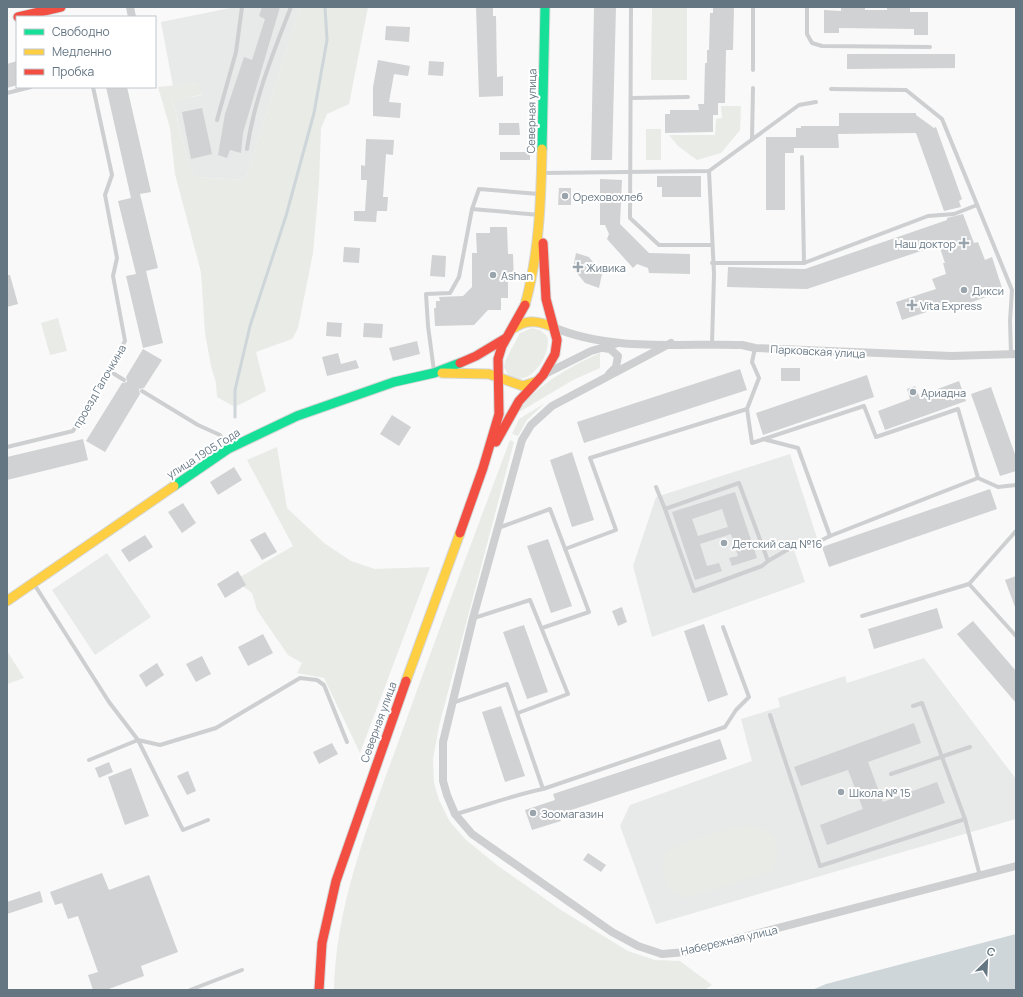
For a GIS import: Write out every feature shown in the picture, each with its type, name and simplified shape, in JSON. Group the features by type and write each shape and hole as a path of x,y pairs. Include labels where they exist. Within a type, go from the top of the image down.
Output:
{"main road":[{"path":"21,16 61,7"},
{"name":"Северная улица","path":"319,990 320,964 328,907 340,866 483,468 499,414 500,392 498,359 510,332 520,319 529,295 541,215 545,7"},
{"name":"Северная улица","path":"483,468 512,412 527,391 550,365 556,346 556,335 546,299 541,215"},
{"path":"510,332 521,322 534,320 553,327"},
{"name":"улица 1905 Года","path":"7,601 32,582 228,449 297,416 394,382 434,373 481,353 510,332"},
{"path":"477,372 493,387 499,404"},
{"name":"улица 1905 Года","path":"434,373 477,372 498,376"},
{"path":"498,376 513,385 519,386 531,385 540,377"}],"street":[{"name":"Парковская улица","path":"553,327 580,337 620,343 742,344 755,348 952,356 1014,354"},
{"name":"Парковская улица","path":"540,377 591,351 620,343"},
{"path":"455,814 447,795 442,774 444,742 473,618 522,440 531,425 552,406 671,344"},
{"path":"603,348 610,349 615,352 618,360 616,367 604,378"},
{"name":"Набережная улица","path":"455,814 472,834 568,902 625,939 638,946 662,954 686,952 1016,866"}],"lane":[{"path":"217,120 236,52 242,7"},
{"path":"247,149 249,134 266,75 291,7"},
{"path":"631,7 630,218 659,246 712,245"},
{"path":"753,70 754,7"},
{"path":"807,7 807,34 812,43 822,46 930,47"},
{"path":"7,93 27,88"},
{"name":"проезд Галочкина","path":"7,447 73,431 126,341 113,276 117,258 105,196 112,175 93,88"},
{"path":"752,88 752,139"},
{"path":"831,89 906,90 942,119 1012,290 1010,321 1014,354"},
{"path":"631,98 688,97"},
{"path":"541,174 630,171 709,171 799,105 816,102"},
{"path":"802,157 804,263"},
{"path":"709,171 712,263 714,274 712,344"},
{"path":"434,373 428,326 426,294 450,293 459,277 472,209 479,189 542,194"},
{"path":"712,263 804,263 928,216 954,214 977,205"},
{"path":"472,209 541,215"},
{"path":"755,348 752,362 759,378 747,409 752,443 864,406 876,437 958,409 978,478"},
{"path":"108,370 124,380"},
{"path":"142,391 198,425 220,435 228,449"},
{"path":"565,549 616,530 590,458 747,409"},
{"path":"763,439 798,448 830,536"},
{"path":"656,486 694,591 762,566 792,547 812,545 830,536 978,478 998,487 1016,485"},
{"path":"665,509 739,483 768,561"},
{"path":"497,528 550,509 589,612 542,628"},
{"path":"862,616 969,584 1016,531"},
{"path":"32,582 109,702 138,740 183,830 208,820"},
{"path":"969,584 1016,636"},
{"path":"473,618 530,600 568,694 518,713"},
{"path":"455,814 480,808 513,795 543,789 725,727 736,710 748,696 723,627"},
{"path":"89,760 138,740 160,745 216,728 300,678 317,680 324,685 347,742"},
{"path":"452,703 507,684 543,789"},
{"path":"913,706 922,703 965,818 980,876"},
{"path":"770,715 820,866 965,818"},
{"path":"891,774 970,747"},
{"path":"190,990 242,970"}],"shaded area":[{"path":"235,7 300,7 245,180 194,177 189,166 173,101 202,95 197,83 173,86 161,22"},
{"path":"300,7 368,7 349,104 327,114 321,128 319,184 313,253 298,328 292,339 256,352 266,391 235,407 217,397 216,383 211,366 205,333 201,272 175,174 170,128 158,87 197,83 203,94 173,102 189,166 194,177 245,180"},
{"path":"652,7 687,7 687,80 651,80"},
{"path":"721,106 741,106 740,130 721,153 697,160 678,146 669,135 715,135 716,119 722,118"},
{"path":"646,129 661,129 661,160 646,160"},
{"path":"58,318 67,351 50,355 41,323"},
{"path":"532,328 540,330 547,336 547,349 541,364 536,370 524,378 517,379 508,375 504,367 505,361 520,333"},
{"path":"600,353 600,368 573,380 521,411 519,410 545,384 567,370"},
{"path":"545,403 527,420 518,436 512,434 519,419"},
{"path":"510,440 514,442 439,726 433,759 434,783 439,800 450,822 465,839 498,866 564,912 628,951 655,960 680,961 712,985 704,990 334,990 336,956 341,923 358,857 416,693"},
{"path":"277,447 287,508 324,543 351,561 375,569 430,567 360,753 324,678 297,673 302,663 288,655 257,610 252,593 235,580 293,546 247,460"},
{"name":"Детский сад №16","path":"790,454 817,538 793,547 805,582 652,637 633,566 656,497"},
{"path":"107,553 151,617 95,655 52,590"},
{"path":"7,651 24,678 7,684"},
{"name":"Школа № 15","path":"924,658 1016,779 1016,819 656,924 620,826 630,805 752,761 741,719 780,707 778,698 845,676 847,683"},
{"path":"742,825 762,828 774,837 777,852 776,861 772,871 688,898 679,896 670,890 666,883 663,871 663,858 667,852 672,848 691,841"},
{"path":"1016,934 1016,990 812,990 826,984"}],"building":[{"path":"262,7 280,7 243,133 241,153 230,150 227,158 218,155 225,114 244,57 252,60 265,19 259,16"},
{"path":"476,7 493,7 493,16 496,16 497,77 503,76 503,96 479,97"},
{"path":"594,7 616,7 612,160 591,160"},
{"path":"713,7 734,7 733,50 726,50 725,103 718,103 718,115 713,115 713,132 665,133 665,114 670,114 670,110 699,110 698,104 704,104 705,63 707,63 707,50 709,50 710,13 713,13"},
{"path":"841,7 865,7 865,10 887,10 887,7 910,7 910,12 928,12 928,35 914,35 914,29 839,28 839,33 824,33 824,10 841,11"},
{"path":"386,26 410,27 409,42 385,40"},
{"path":"847,54 955,54 955,68 847,69"},
{"path":"378,60 410,66 408,76 394,74 389,102 401,103 400,118 373,116 373,87"},
{"path":"16,61 16,85 7,88 7,64"},
{"path":"429,61 444,62 443,76 428,75"},
{"path":"106,88 127,88 151,192 140,194 158,268 146,271 163,343 143,348 126,276 136,274 118,201 131,198"},
{"path":"202,108 212,154 191,159 182,112"},
{"path":"839,113 916,113 916,115 934,128 936,127 962,199 959,201 961,207 944,211 916,133 838,134 839,148 794,148 794,153 785,153 785,210 766,210 766,137 796,137 796,128 801,128 801,126 839,126"},
{"path":"499,123 519,123 520,135 499,135"},
{"path":"366,139 394,140 393,155 386,154 383,197 388,197 387,211 377,211 376,222 354,221 354,211 365,211 367,180 361,180 361,165 365,166"},
{"path":"500,152 530,152 530,160 500,160"},
{"path":"657,176 701,176 701,197 662,197 662,187 657,187"},
{"path":"600,179 622,180 620,224 649,253 690,254 690,274 649,273 648,268 637,264 633,268 607,239 609,234 605,225 600,225"},
{"name":"Ореховохлеб","path":"559,188 571,188 571,205 558,205"},
{"path":"963,214 974,243 978,242 985,260 992,257 1003,291 944,312 942,307 902,320 896,302 936,289 932,279 946,274 943,263 945,263 939,245 807,289 727,287 728,267 805,269 947,220 947,218"},
{"name":"Аshan","path":"490,227 507,227 508,254 513,254 514,282 508,282 508,298 501,298 501,310 488,310 474,325 435,326 434,308 436,308 436,301 440,301 439,297 463,296 472,287 472,253 477,253 476,233 490,233"},
{"path":"344,247 360,248 359,263 343,262"},
{"path":"576,253 589,257 602,274 599,288 585,283 573,268"},
{"path":"432,255 446,256 445,277 430,276"},
{"path":"7,275 10,275 18,304 7,307"},
{"path":"327,322 342,323 341,337 326,336"},
{"path":"364,323 383,324 382,338 363,337"},
{"path":"417,341 420,354 393,361 389,348"},
{"path":"143,349 162,360 144,388 139,389 140,394 105,452 86,441 122,383 127,382 126,377"},
{"path":"338,353 341,364 356,360 359,368 327,376 322,357"},
{"path":"781,368 800,368 800,381 781,381"},
{"path":"740,369 747,390 584,443 577,422"},
{"path":"867,375 874,397 763,435 756,413"},
{"path":"959,381 966,401 885,430 878,411 910,399 907,389 915,386 919,396"},
{"path":"991,387 1016,457 1016,471 1000,476 971,394"},
{"path":"392,415 411,427 399,446 380,434"},
{"path":"83,439 88,460 7,480 7,457"},
{"path":"572,452 594,520 572,527 550,460"},
{"path":"234,467 242,480 218,495 210,482"},
{"path":"990,489 997,509 829,567 822,547"},
{"path":"735,492 757,558 732,566 729,558 738,556 731,534 700,544 707,566 719,563 722,571 695,580 672,512","holes":["722,509 728,527 698,536 692,519"]},
{"path":"183,503 196,523 182,533 168,512"},
{"path":"265,532 277,552 262,560 250,540"},
{"path":"145,535 153,547 129,562 121,550"},
{"path":"548,539 572,606 551,613 527,546"},
{"path":"238,571 246,585 225,598 217,584"},
{"path":"1016,576 1016,607 1015,607 1005,580"},
{"path":"622,607 627,622 618,626 612,611"},
{"path":"937,608 943,628 874,649 868,629"},
{"path":"973,621 1016,671 1016,703 957,634"},
{"path":"704,624 728,695 708,702 684,631"},
{"path":"524,625 548,692 527,699 503,632"},
{"path":"263,634 273,653 248,666 238,647"},
{"path":"202,656 211,674 196,682 186,664"},
{"path":"157,663 164,675 146,687 139,675"},
{"path":"501,706 525,776 505,782 482,712"},
{"path":"914,723 921,743 868,762 883,802 937,782 945,803 827,845 820,825 863,809 848,770 801,786 794,767"},
{"path":"720,739 727,759 559,814 561,821 532,830 525,810 555,800 553,794"},
{"path":"332,743 338,754 319,764 313,752"},
{"path":"109,762 113,772 99,778 95,768"},
{"path":"131,768 149,816 125,825 108,777"},
{"path":"188,771 196,791 187,795 177,776"},
{"path":"588,853 606,865 601,872 583,860"},
{"path":"102,873 109,890 149,875 178,952 141,966 144,976 106,990 93,990 88,975 98,972 78,916 68,919 62,903 55,905 50,892"},
{"path":"40,891 43,902 7,914 7,902"}],"waterway":[{"path":"235,417 235,390 250,326 286,216 314,113 327,40 325,7"}],"traffic: fast":[{"path":"542,149 545,7"},
{"path":"174,486 228,449 297,416 394,382 434,373 460,363"}],"traffic: slow":[{"path":"525,305 530,286 536,247 540,208 542,149"},
{"path":"514,328 528,322 538,322 553,327"},
{"path":"442,373 489,374 523,386 535,382"},
{"path":"7,601 174,486"},
{"path":"406,681 460,533"}],"traffic: jam":[{"path":"22,16 61,7"},
{"path":"496,442 519,401 543,375 555,354 557,340 546,299 543,243"},
{"path":"460,533 483,468 499,414 498,359 502,346 525,305"},
{"path":"460,363 476,356 506,338"},
{"path":"319,990 322,943 336,881 406,681"}],"place":[{"name":"Ореховохлеб","path":"565,196"},
{"name":"Наш доктор","path":"964,243"},
{"name":"Живика","path":"578,267"},
{"name":"Аshan","path":"493,275"},
{"name":"Дикси","path":"964,290"},
{"name":"Vita Express","path":"912,305"},
{"name":"Ариадна","path":"913,392"},
{"name":"Детский сад №16","path":"724,543"},
{"name":"Школа № 15","path":"841,792"},
{"name":"Зоомагазин","path":"533,813"}]}
